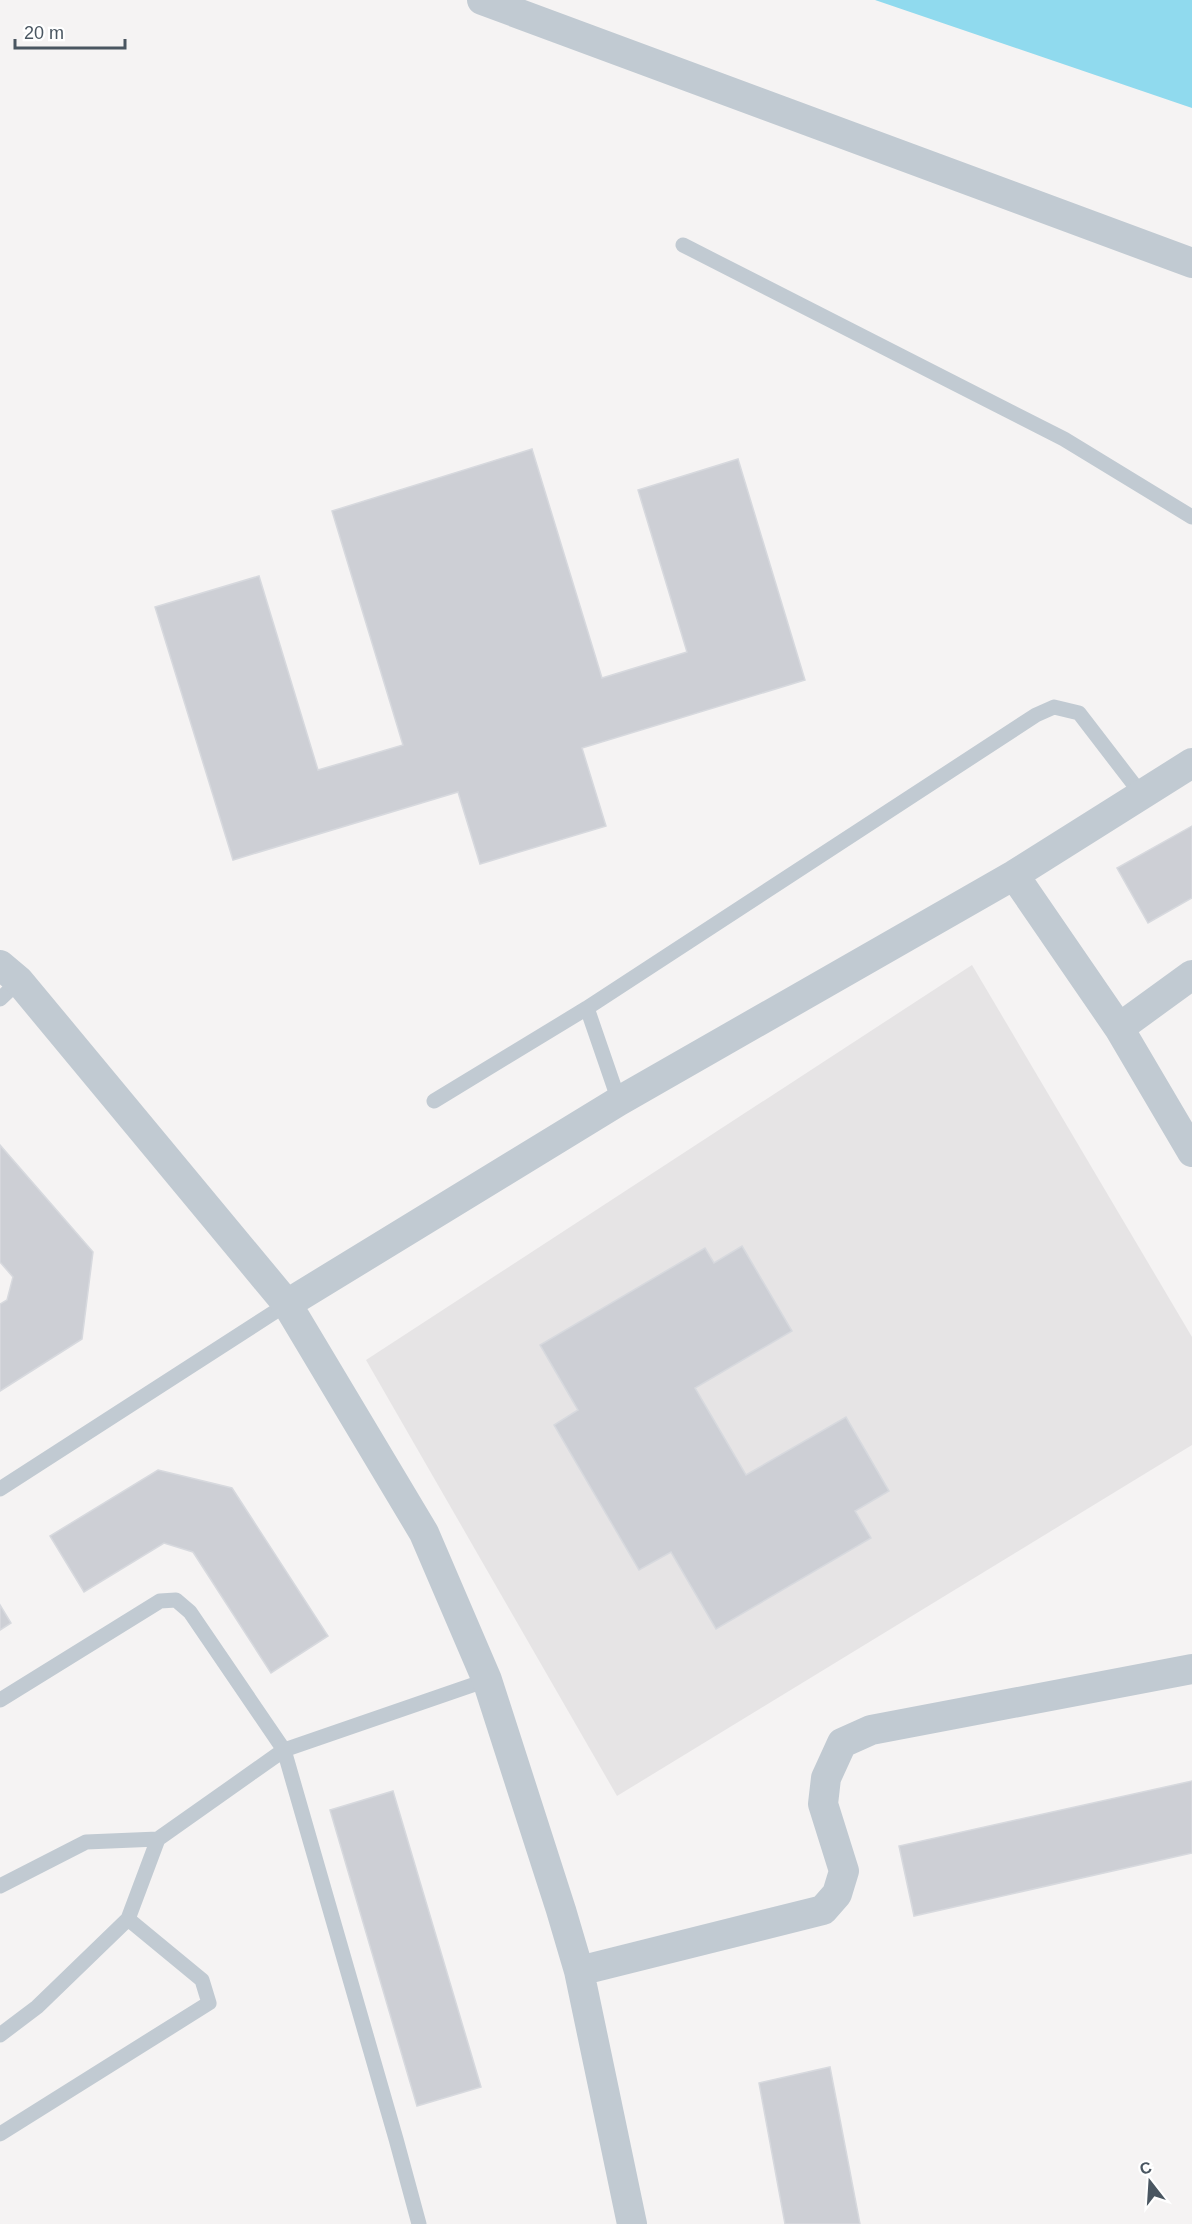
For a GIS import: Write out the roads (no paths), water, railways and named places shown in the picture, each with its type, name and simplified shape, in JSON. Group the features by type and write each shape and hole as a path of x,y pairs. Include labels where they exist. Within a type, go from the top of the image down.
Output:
{"street":[{"path":"482,0 1192,263"},
{"path":"287,1304 619,1101 1014,874 1192,763"},
{"path":"1014,874 1119,1028 1192,1152"},
{"path":"1119,1028 1192,975"},
{"path":"6,982 287,1304 424,1533 487,1680 579,1971 632,2224"},
{"path":"579,1971 823,1910 837,1894 844,1871 823,1804 825,1778 842,1743 871,1730 1192,1669"}],"lane":[{"path":"683,245 1064,439 1192,517"},
{"path":"434,1101 587,1008 1026,722 1054,707 1079,713 1142,795"},
{"path":"587,1008 619,1101"},
{"path":"0,1490 287,1304"},
{"path":"0,1700 160,1601 177,1600 190,1612 284,1750 419,2224"},
{"path":"0,1886 86,1842 158,1839 284,1750 487,1680"},
{"path":"0,2034 37,2007 128,1919 158,1839"},
{"path":"0,2134 209,2003 202,1980 128,1919"}],"water":[{"path":"875,0 1192,0 1192,108"}]}
